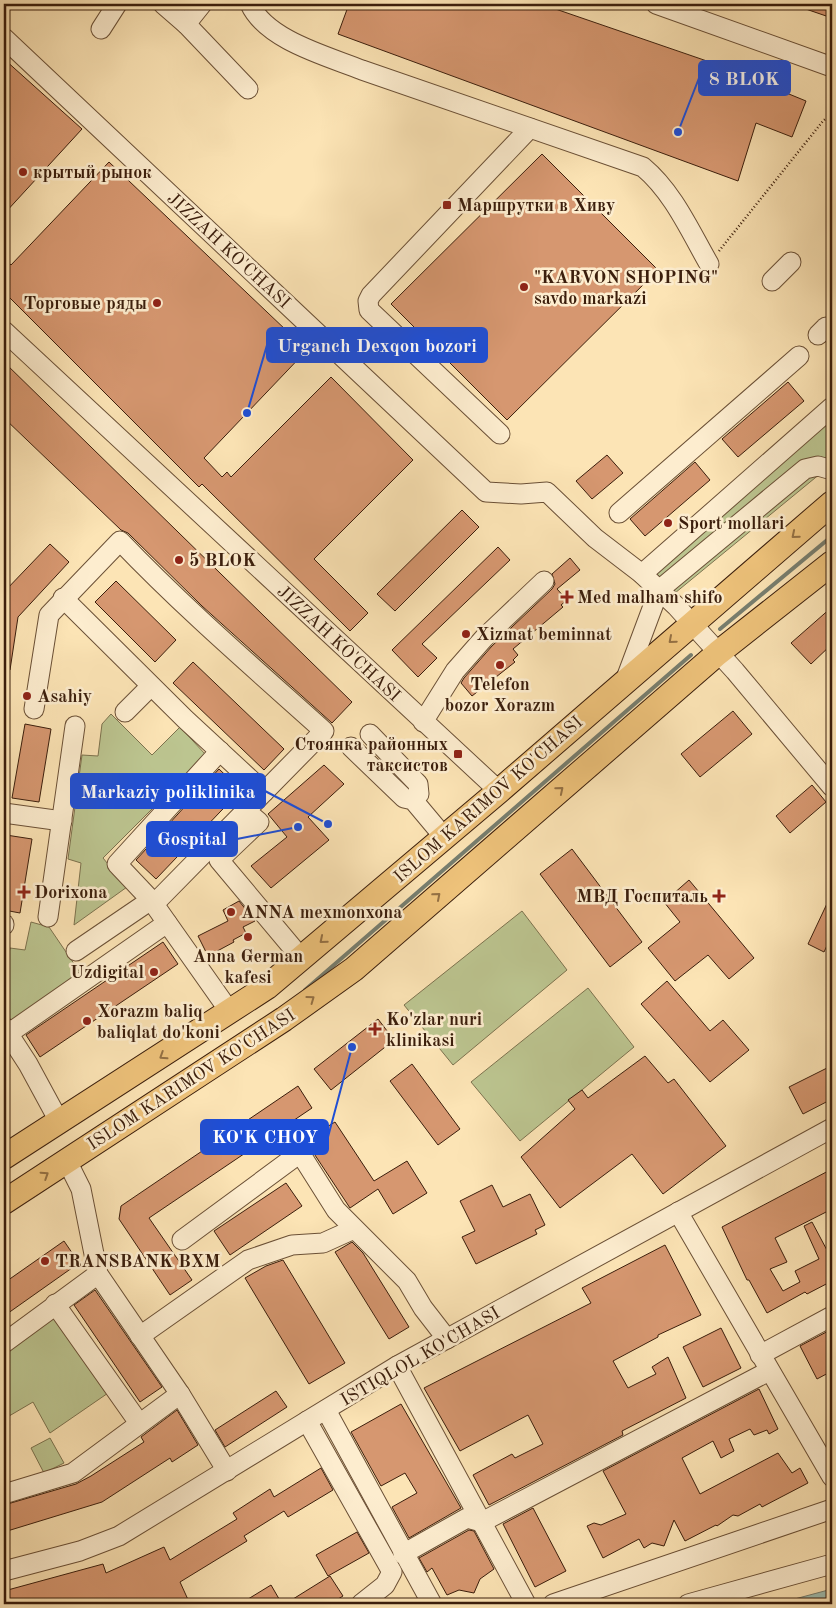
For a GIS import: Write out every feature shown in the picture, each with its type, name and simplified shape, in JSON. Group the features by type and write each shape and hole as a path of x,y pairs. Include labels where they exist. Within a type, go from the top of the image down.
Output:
{"main road":[{"name":"ISLOM KARIMOV KO'CHASI","path":"4,1158 267,987 499,791 832,503"},
{"name":"ISLOM KARIMOV KO'CHASI","path":"4,1202 284,1019 354,968 718,654 832,563"}],"street":[{"path":"101,29 117,4"},
{"path":"163,4 186,24 248,89"},
{"path":"186,24 202,4"},
{"path":"250,4 258,19 274,32 362,70 643,167 656,178 671,198 709,264"},
{"path":"656,4 832,67"},
{"name":"JIZZAH KO'CHASI","path":"4,38 486,492 522,494 547,492 595,538 642,574 691,623 832,787"},
{"path":"500,434 369,310 368,301 371,295 530,128"},
{"path":"772,282 791,262"},
{"name":"JIZZAH KO'CHASI","path":"4,331 499,791"},
{"path":"619,513 799,356"},
{"path":"642,574 832,407"},
{"path":"625,681 659,590 805,469 818,466 832,470"},
{"path":"34,709 48,615 120,541 151,573 324,731 246,811 152,902 76,951"},
{"path":"423,722 455,671 484,638 544,580"},
{"path":"64,598 151,686 264,792"},
{"path":"125,712 151,686"},
{"path":"48,917 75,726"},
{"path":"370,734 418,784 419,794 413,800"},
{"path":"351,747 404,798 413,800 444,837"},
{"path":"220,751 117,864 152,902 230,1012"},
{"path":"246,811 259,822 219,860 302,958"},
{"path":"4,813 62,820"},
{"path":"60,1123 6,1031 167,923"},
{"name":"ISTIQLOL KO'CHASI","path":"4,1571 80,1550 119,1536 227,1472 396,1366 832,1128"},
{"path":"182,1240 300,1153 336,1210 407,1281 423,1308 446,1339"},
{"path":"66,1161 81,1189 98,1274 180,1394 227,1472"},
{"path":"678,1212 769,1372 832,1477"},
{"path":"140,1336 248,1260 292,1245 323,1243 354,1229"},
{"path":"4,1343 98,1274"},
{"path":"55,1304 139,1423"},
{"path":"760,1355 832,1316"},
{"path":"396,1366 526,1604"},
{"path":"403,1554 466,1518 482,1522 769,1372"},
{"path":"4,1494 73,1473 180,1394"},
{"path":"326,1410 432,1604"},
{"path":"307,1421 392,1572 385,1585 361,1604"},
{"path":"553,1604 832,1509"},
{"path":"688,1604 832,1564"}],"path":[{"path":"709,264 823,121 832,113"}],"green space":[{"path":"832,413 832,464 675,593 654,571"},
{"path":"111,714 152,755 180,727 206,755 103,858 127,887 74,925 81,863 68,859 82,755 98,756 102,724"},
{"path":"522,911 567,970 453,1065 404,1005"},
{"path":"31,922 49,927 81,974 10,1026 5,1008 5,998 10,948 25,950"},
{"path":"588,988 634,1047 520,1141 471,1082"},
{"path":"57,1310 111,1391 50,1433 33,1402 4,1419 4,1349"},
{"path":"50,1438 64,1463 44,1473 31,1448"}],"shaded area":[{"path":"832,1589 832,1604 776,1604"}],"building":[{"path":"349,4 541,4 768,82 767,85 806,101 792,137 756,123 738,181 338,34"},
{"path":"798,4 832,4 832,18 797,6"},
{"name":"крытый рынок","path":"4,59 82,129 4,214"},
{"name":"\"KARVON SHOPING\" savdo markazi","path":"542,154 658,270 507,420 391,304"},
{"path":"109,162 307,350 204,458 222,477 227,472 231,477 331,377 413,460 314,559 368,613 350,631 202,484 199,487 4,292 4,258 11,265"},
{"name":"5 BLOK","path":"4,362 352,702 332,723 202,606 128,533 121,530 4,418"},
{"path":"788,382 804,401 738,457 722,439"},
{"path":"607,455 623,473 592,499 576,481"},
{"path":"695,462 710,480 645,536 630,519"},
{"path":"462,510 479,527 395,611 377,594"},
{"path":"50,544 69,562 18,617 10,670 4,670 4,592"},
{"path":"498,547 510,560 422,644 437,658 418,677 392,650"},
{"path":"570,558 580,570 557,589 567,600 561,605 563,607 513,649 518,655 513,660 515,662 472,696 461,683 464,678 492,646 552,589 555,584 552,574"},
{"path":"116,581 176,640 155,662 95,602"},
{"path":"832,607 832,644 811,664 791,643"},
{"path":"193,662 284,749 264,770 173,683"},
{"path":"733,711 752,734 700,777 681,754"},
{"path":"25,724 51,729 39,802 12,798"},
{"path":"324,765 344,784 308,817 329,840 271,888 251,866 287,837 268,814"},
{"path":"219,769 241,790 156,879 136,860"},
{"path":"812,785 826,802 790,833 776,816"},
{"path":"6,835 32,839 20,913 4,910"},
{"path":"572,849 642,942 610,967 540,874"},
{"path":"689,880 754,958 729,979 708,955 675,981 648,948 680,922 664,902"},
{"path":"832,893 832,935 824,952 808,944"},
{"path":"239,901 255,921 243,927 246,933 233,940 234,942 208,956 198,936 228,921 223,910"},
{"path":"163,942 178,964 40,1057 26,1035"},
{"path":"667,981 710,1031 723,1020 749,1050 710,1082 641,1004"},
{"path":"378,1019 394,1040 331,1090 314,1069"},
{"path":"645,1056 668,1083 674,1079 726,1146 663,1194 632,1154 560,1208 521,1157 575,1109 568,1100 582,1090 588,1098"},
{"path":"412,1064 460,1129 438,1145 390,1081"},
{"path":"827,1068 832,1077 832,1099 803,1114 789,1087"},
{"path":"298,1086 312,1108 149,1218 192,1280 170,1295 119,1219 121,1206"},
{"path":"335,1122 374,1181 407,1161 427,1193 393,1214 378,1189 350,1208 305,1140"},
{"path":"832,1169 832,1209 775,1238 787,1262 770,1269 783,1291 800,1282 795,1271 819,1259 804,1226 812,1222 829,1254 832,1252 832,1281 807,1294 805,1292 767,1313 749,1280 747,1280 722,1227"},
{"path":"286,1183 302,1206 230,1255 214,1231"},
{"path":"492,1185 503,1207 530,1194 545,1225 535,1230 537,1234 476,1264 462,1237 475,1231 460,1201"},
{"path":"64,1241 79,1263 4,1316 4,1283"},
{"path":"352,1242 363,1253 409,1327 389,1339 335,1252"},
{"path":"665,1245 701,1315 658,1335 658,1337 613,1361 628,1388 656,1374 652,1367 668,1357 686,1398 622,1431 623,1435 489,1505 473,1475 512,1454 515,1458 543,1444 528,1415 460,1451 424,1388 591,1303 582,1288"},
{"path":"283,1260 345,1363 309,1384 245,1278 266,1266"},
{"path":"95,1290 162,1387 140,1402 74,1305"},
{"path":"721,1328 741,1368 703,1387 683,1347"},
{"path":"832,1329 832,1371 817,1379 800,1346"},
{"path":"759,1389 778,1429 769,1434 767,1430 754,1435 750,1429 729,1439 734,1451 721,1458 713,1441 682,1458 700,1494 778,1453 792,1473 800,1468 808,1483 762,1507 760,1504 738,1516 733,1515 717,1526 685,1541 674,1520 664,1546 652,1543 644,1548 639,1539 603,1558 587,1526 594,1523 601,1525 626,1514 603,1471"},
{"path":"276,1391 287,1407 225,1447 215,1430"},
{"path":"401,1404 461,1508 409,1538 392,1507 417,1493 405,1473 381,1486 351,1432"},
{"path":"177,1410 198,1445 172,1462 170,1458 102,1502 4,1532 4,1505 76,1484 91,1476 144,1442 141,1437"},
{"path":"321,1468 333,1490 288,1517 284,1511 244,1536 247,1541 180,1582 190,1604 4,1604 4,1591 103,1564 106,1573 164,1547 170,1560 237,1519 233,1513 270,1489 274,1497"},
{"path":"533,1508 566,1571 535,1587 503,1524"},
{"path":"469,1530 474,1531 494,1569 480,1579 474,1593 459,1590 447,1595 432,1568 427,1572 419,1558"},
{"path":"357,1532 369,1553 328,1576 316,1555"},
{"path":"330,1576 343,1596 330,1604 285,1604"},
{"path":"271,1585 282,1604 240,1604"}],"waterway":[{"path":"720,629 832,536"},
{"path":"305,990 691,655"}],"place":[{"name":"8 BLOK","path":"678,132"},
{"name":"крытый рынок","path":"23,172"},
{"name":"Маршрутки в Хиву","path":"447,205"},
{"name":"\"KARVON SHOPING\" savdo markazi","path":"524,287"},
{"name":"Торговые ряды","path":"157,303"},
{"name":"Urganch Dexqon bozori","path":"247,413"},
{"name":"Sport mollari","path":"668,523"},
{"name":"5 BLOK","path":"179,560"},
{"name":"Med malham shifo","path":"567,597"},
{"name":"Xizmat beminnat","path":"466,634"},
{"name":"Telefon bozor Xorazm","path":"500,665"},
{"name":"Asahiy","path":"27,696"},
{"name":"Стоянка районных таксистов","path":"458,754"},
{"name":"Markaziy poliklinika","path":"328,824"},
{"name":"Gospital","path":"298,827"},
{"name":"Dorixona","path":"24,892"},
{"name":"МВД Госпиталь","path":"719,896"},
{"name":"ANNA mexmonxona","path":"231,912"},
{"name":"Anna German kafesi","path":"248,937"},
{"name":"Uzdigital","path":"154,972"},
{"name":"Xorazm baliq baliqlat do'koni","path":"87,1021"},
{"name":"Ko'zlar nuri klinikasi","path":"375,1029"},
{"name":"KO'K CHOY","path":"352,1047"},
{"name":"TRANSBANK BXM","path":"45,1261"}]}
